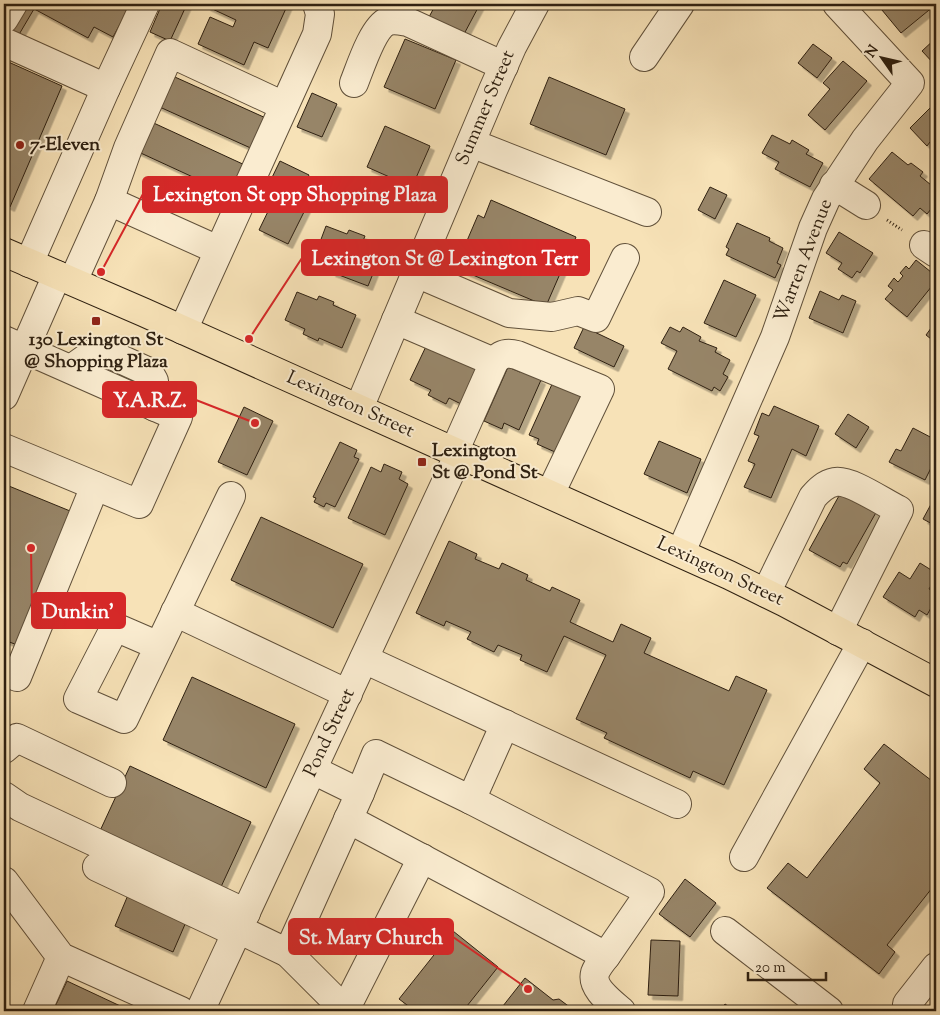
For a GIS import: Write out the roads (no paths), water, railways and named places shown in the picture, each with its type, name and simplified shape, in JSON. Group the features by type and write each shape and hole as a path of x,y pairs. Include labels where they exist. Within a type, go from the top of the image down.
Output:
{"main road":[{"name":"Lexington Street","path":"4,252 681,552 935,679"}],"street":[{"path":"4,20 13,4"},
{"path":"29,263 145,4"},
{"path":"183,330 317,34 320,14 317,4"},
{"name":"Summer Street","path":"359,408 504,66 535,4"},
{"path":"644,57 680,4"},
{"name":"Warren Avenue","path":"681,552 766,361 813,228 826,199 865,140 910,83 837,4"},
{"path":"354,83 378,30 388,22 401,20 412,13 504,66"},
{"path":"4,42 106,88"},
{"path":"4,396 14,344 65,278 110,201 128,148 170,53 284,106"},
{"path":"471,143 647,212"},
{"path":"834,185 866,205"},
{"path":"110,201 218,250"},
{"path":"416,273 509,313 552,317 578,311 596,318 625,258"},
{"path":"396,320 494,362 503,354 512,354 600,389 550,494"},
{"path":"4,448 139,504 178,417 14,344"},
{"name":"Pond Street","path":"200,1011 364,659 457,453 494,362"},
{"path":"766,593 806,507 819,490 827,484 843,482 899,510 838,631"},
{"path":"4,671 17,677 96,486"},
{"path":"159,646 231,496"},
{"path":"175,612 348,694"},
{"path":"744,857 862,643"},
{"path":"364,659 677,804"},
{"path":"471,800 505,724"},
{"path":"4,749 17,738 112,783"},
{"path":"288,953 376,754 471,800 650,892 596,970 594,980 598,988 621,1011"},
{"path":"313,770 360,793"},
{"path":"4,796 20,808 240,925 288,953 345,1011 422,858"},
{"path":"348,819 606,956"},
{"path":"97,868 240,925"},
{"path":"4,881 61,957 181,1011"},
{"path":"725,932 828,1011"},
{"path":"37,1011 61,957"},
{"path":"906,1004 936,967"}],"place":[{"name":"7-Eleven","path":"20,145"},
{"name":"Lexington St opp Shopping Plaza","path":"101,272"},
{"name":"130 Lexington St @ Shopping Plaza","path":"96,321"},
{"name":"Lexington St @ Lexington Terr","path":"249,339"},
{"name":"Y.A.R.Z.","path":"255,423"},
{"name":"Lexington St @ Pond St","path":"422,462"},
{"name":"Dunkin'","path":"31,548"},
{"name":"St. Mary Church","path":"528,989"}]}
